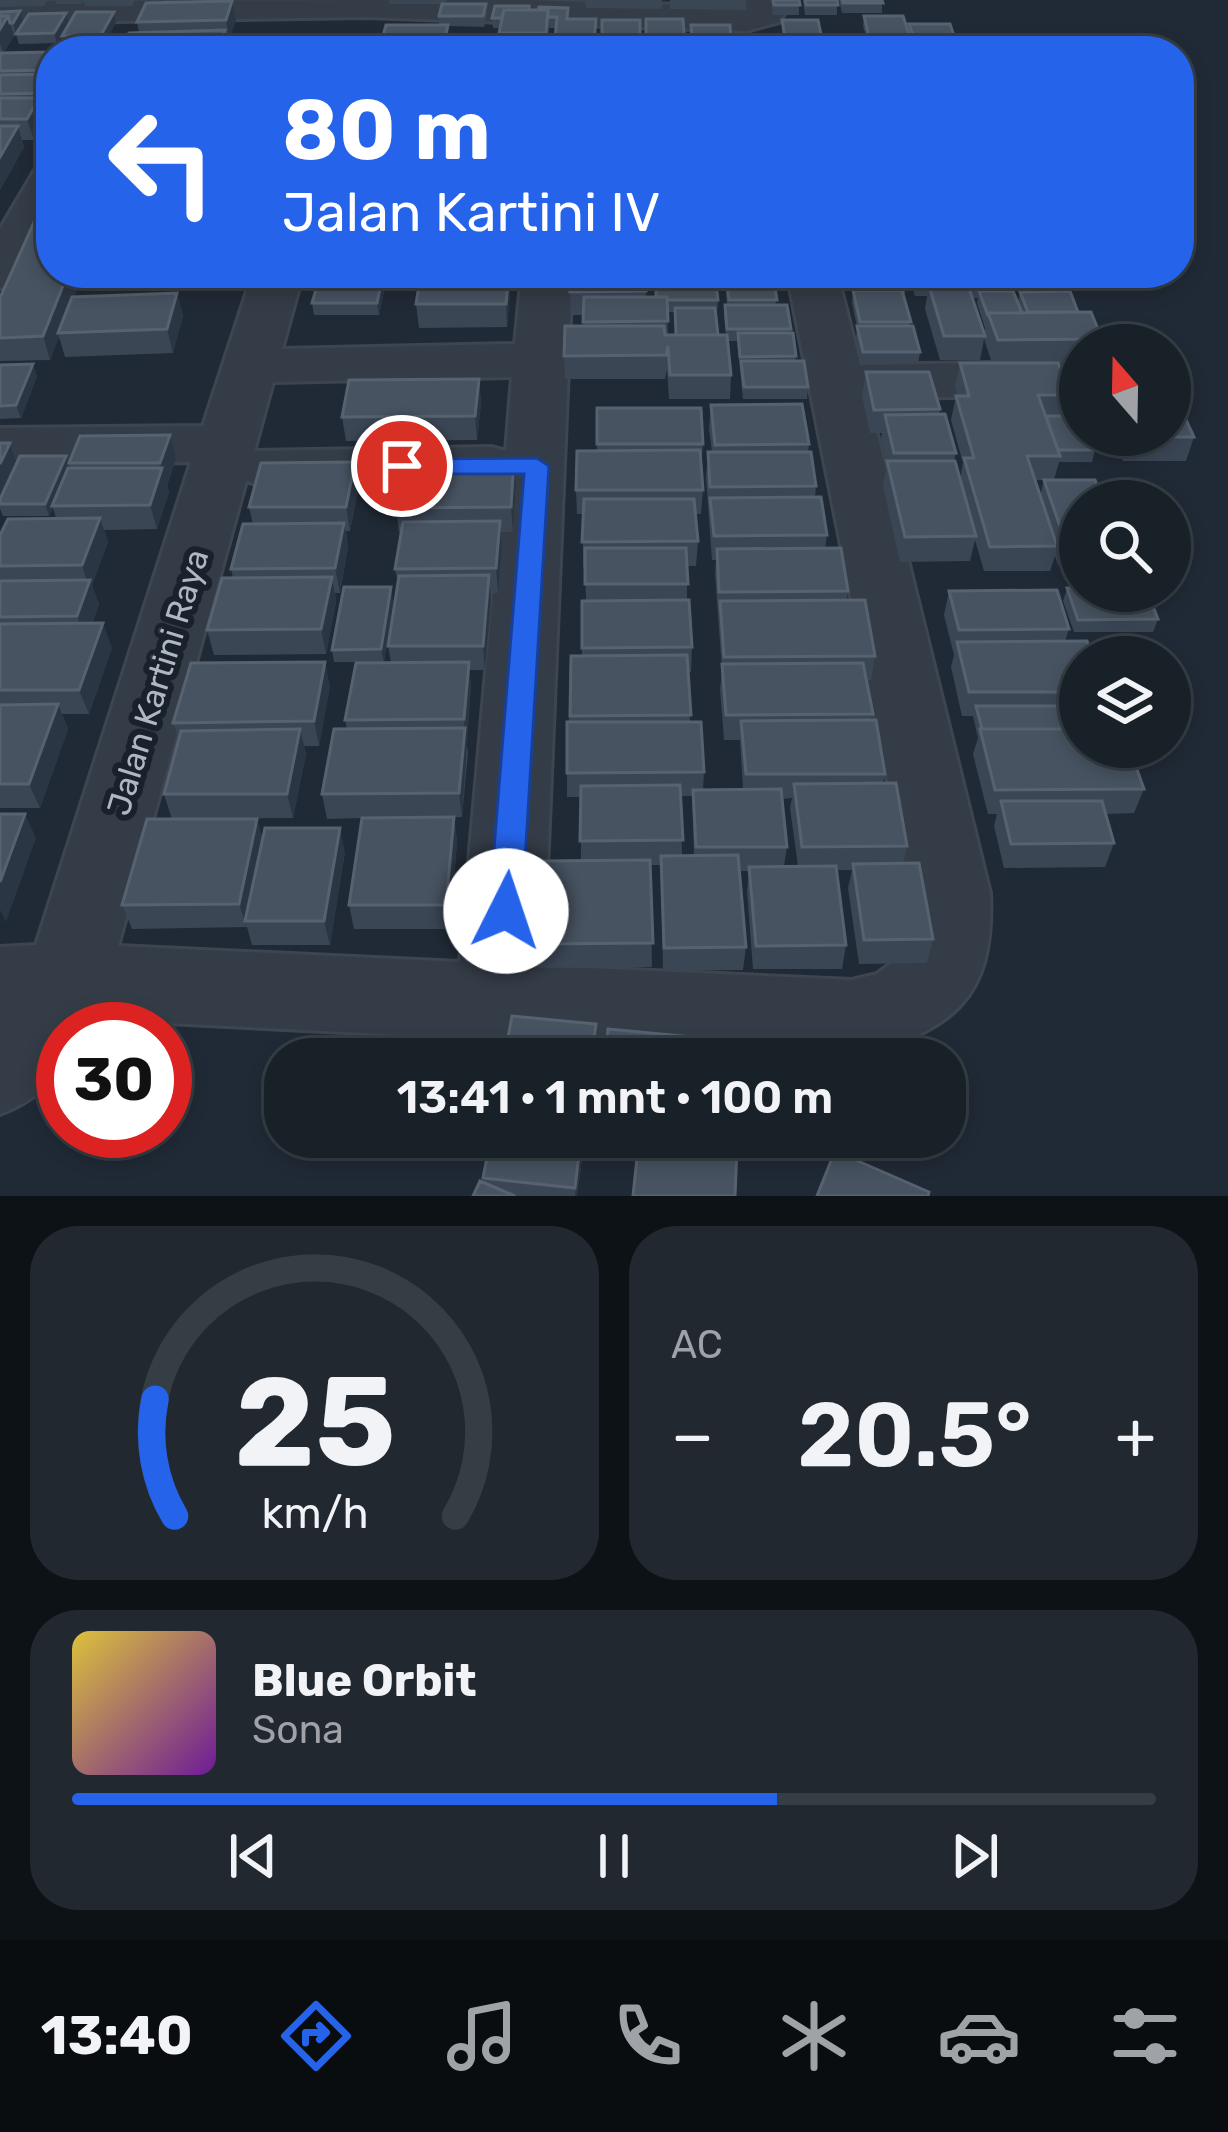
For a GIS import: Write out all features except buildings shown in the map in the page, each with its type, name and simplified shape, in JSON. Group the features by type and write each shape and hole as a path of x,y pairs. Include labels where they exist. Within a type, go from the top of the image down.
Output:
{"street":[{"path":"0,12 368,3 572,6 754,19 766,14 763,0"},
{"path":"357,36 368,3"},
{"path":"134,36 152,6"},
{"path":"0,273 36,193"},
{"name":"Jalan Kartini Raya","path":"0,1073 51,1008 33,983 226,456 274,288"},
{"path":"499,1000 552,414 548,288"},
{"path":"33,983 852,1019 896,1009 934,981 953,947 950,893 827,405 814,288"},
{"path":"251,366 552,414"},
{"path":"827,405 1046,379"},
{"path":"0,446 226,456 552,414"}],"route":[{"path":"402,466 537,466 506,911"}]}
